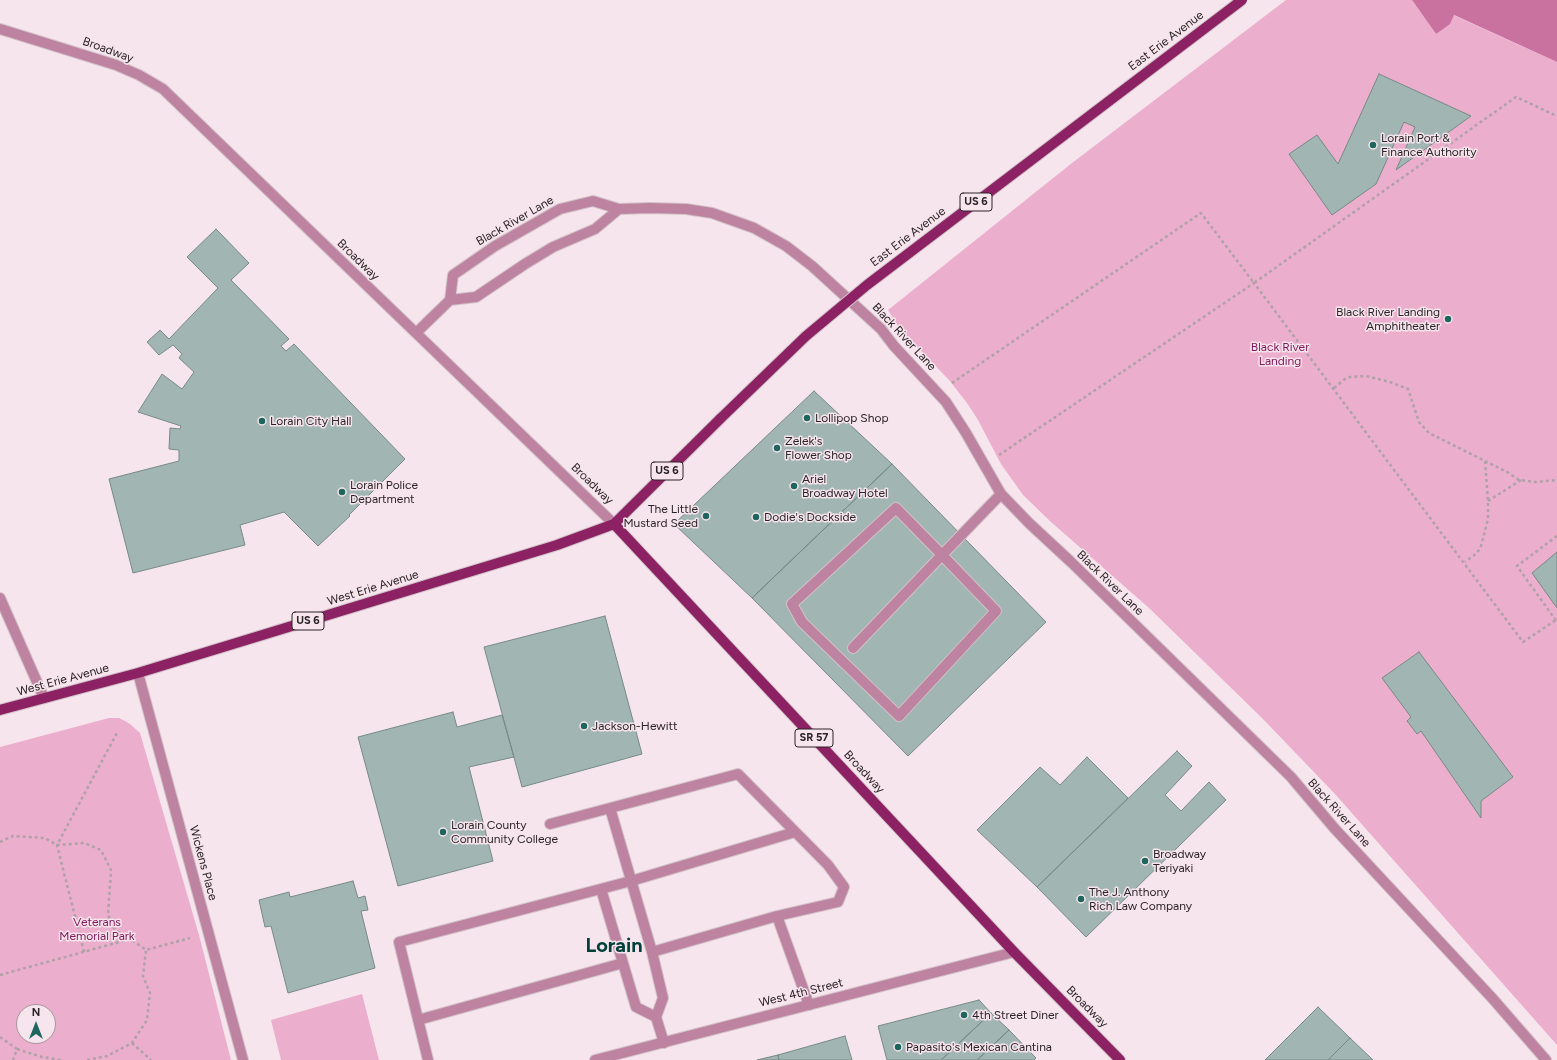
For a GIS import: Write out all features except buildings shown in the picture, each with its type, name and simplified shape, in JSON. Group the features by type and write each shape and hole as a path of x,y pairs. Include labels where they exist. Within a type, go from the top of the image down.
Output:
{"main road":[{"name":"East Erie Avenue","path":"614,524 720,418 806,336 867,285 1242,0"},
{"name":"West Erie Avenue","path":"0,710 138,673 557,545 614,524"},
{"name":"Broadway","path":"614,524 1014,952 1120,1060"}],"street":[{"name":"Broadway","path":"0,29 116,65 139,75 163,89 614,524"},
{"name":"Black River Lane","path":"450,300 453,275 495,246 560,210 593,201 619,209 686,209 727,218 754,228 801,257 873,320 894,346 938,393 955,416 1001,494 1291,778 1335,829 1493,999 1546,1060"},
{"path":"416,333 450,300 476,297 552,247 595,229 619,209"},
{"path":"853,648 1001,494"},
{"path":"896,508 942,555 996,611 899,716 802,622 792,604 896,508"},
{"path":"0,598 44,698"},
{"name":"Wickens Place","path":"138,673 243,1060"},
{"path":"550,824 738,774 828,865 844,887 838,902 777,916 652,952"},
{"path":"610,808 652,952 663,998 656,1017 664,1043"},
{"path":"428,1060 399,942 631,881 795,832"},
{"path":"601,889 636,1007 656,1017"},
{"path":"777,916 809,1005"},
{"name":"West 4th Street","path":"595,1060 1014,952"},
{"path":"418,1020 623,963"}],"path":[{"path":"984,466 1254,282 1516,96 1557,116"},
{"path":"938,393 1201,213 1465,562 1523,642 1556,621 1517,566 1557,536"},
{"path":"1334,388 1344,379 1366,376 1390,382 1408,389 1419,422 1428,433 1521,480 1548,482 1557,480"},
{"path":"1465,562 1477,553 1481,546 1488,519 1485,461"},
{"path":"1488,501 1521,480"},
{"path":"84,952 57,845 118,731"},
{"path":"0,842 13,836 45,838 57,845 84,843 101,850 111,870 108,915 115,930 146,950"},
{"path":"146,950 191,937"},
{"path":"0,975 131,939"},
{"path":"87,1060 107,1056 132,1043 147,1020 150,993 143,976 146,950"},
{"path":"0,1037 17,1049 42,1057 61,1060"},
{"path":"132,1043 151,1060"},
{"path":"13,1060 17,1049"}],"green space":[{"name":"Black River Landing","path":"1286,0 1412,0 1436,34 1453,15 1557,62 1557,1045 1335,794 1262,718 1149,608 1051,522 1023,495 1001,464 978,420 967,403 949,380 899,328 888,310 1072,163"},
{"name":"Veterans Memorial Park","path":"109,718 119,718 130,724 140,733 199,935 231,1060 0,1060 0,747"},
{"path":"362,994 379,1060 281,1060 271,1020"}],"shaded area":[{"path":"1412,0 1557,0 1557,62 1454,15 1450,24 1436,34"}],"place":[{"name":"Lorain Port & Finance Authority","path":"1373,145"},
{"name":"Black River Landing Amphitheater","path":"1448,319"},
{"name":"Lollipop Shop","path":"807,418"},
{"name":"Lorain City Hall","path":"262,421"},
{"name":"Zelek's Flower Shop","path":"777,448"},
{"name":"Ariel Broadway Hotel","path":"794,486"},
{"name":"Lorain Police Department","path":"342,492"},
{"name":"The Little Mustard Seed","path":"706,516"},
{"name":"Dodie's Dockside","path":"756,517"},
{"name":"Jackson-Hewitt","path":"584,726"},
{"name":"Lorain County Community College","path":"443,832"},
{"name":"Broadway Teriyaki","path":"1145,861"},
{"name":"The J. Anthony Rich Law Company","path":"1081,899"},
{"name":"4th Street Diner","path":"964,1015"},
{"name":"Papasito's Mexican Cantina","path":"898,1047"}],"district":[{"name":"Lorain","path":"614,946"}]}
